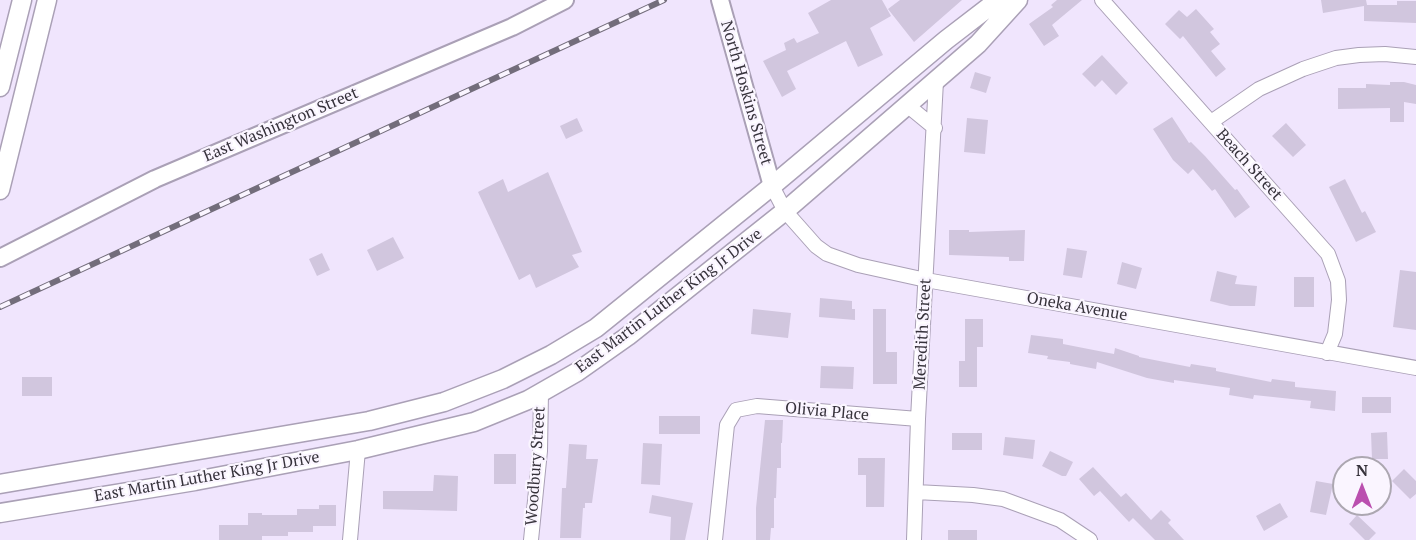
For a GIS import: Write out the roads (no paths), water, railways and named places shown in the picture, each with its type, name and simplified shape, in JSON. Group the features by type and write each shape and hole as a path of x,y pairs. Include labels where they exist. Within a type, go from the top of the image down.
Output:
{"main road":[{"path":"0,87 22,0"},
{"path":"0,190 47,0"},
{"name":"East Martin Luther King Jr Drive","path":"0,484 369,421 444,402 503,380 596,328 772,186 946,40 998,0"},
{"name":"East Martin Luther King Jr Drive","path":"0,513 195,481 358,450 474,422 528,400 577,372 628,336 785,211 978,44 1018,0"}],"street":[{"name":"East Washington Street","path":"0,258 155,179 512,27 565,0"},
{"name":"North Hoskins Street","path":"720,0 772,186"},
{"name":"Beach Street","path":"1102,0 1328,254 1338,281 1339,300 1335,334 1327,353"},
{"path":"1211,122 1259,89 1303,69 1336,58 1385,54 1416,57"},
{"name":"Meredith Street","path":"914,540 936,81"},
{"path":"907,105 935,128"},
{"name":"Oneka Avenue","path":"772,186 785,211 807,237 827,254 858,265 926,280 1416,368"},
{"name":"Woodbury Street","path":"531,540 540,451 541,393"},
{"name":"Olivia Place","path":"715,540 727,425 736,410 757,406 918,419"},
{"path":"350,540 358,450"},
{"path":"916,492 1003,499 1059,520 1090,540"}],"railway":[{"path":"0,307 664,0"}]}
